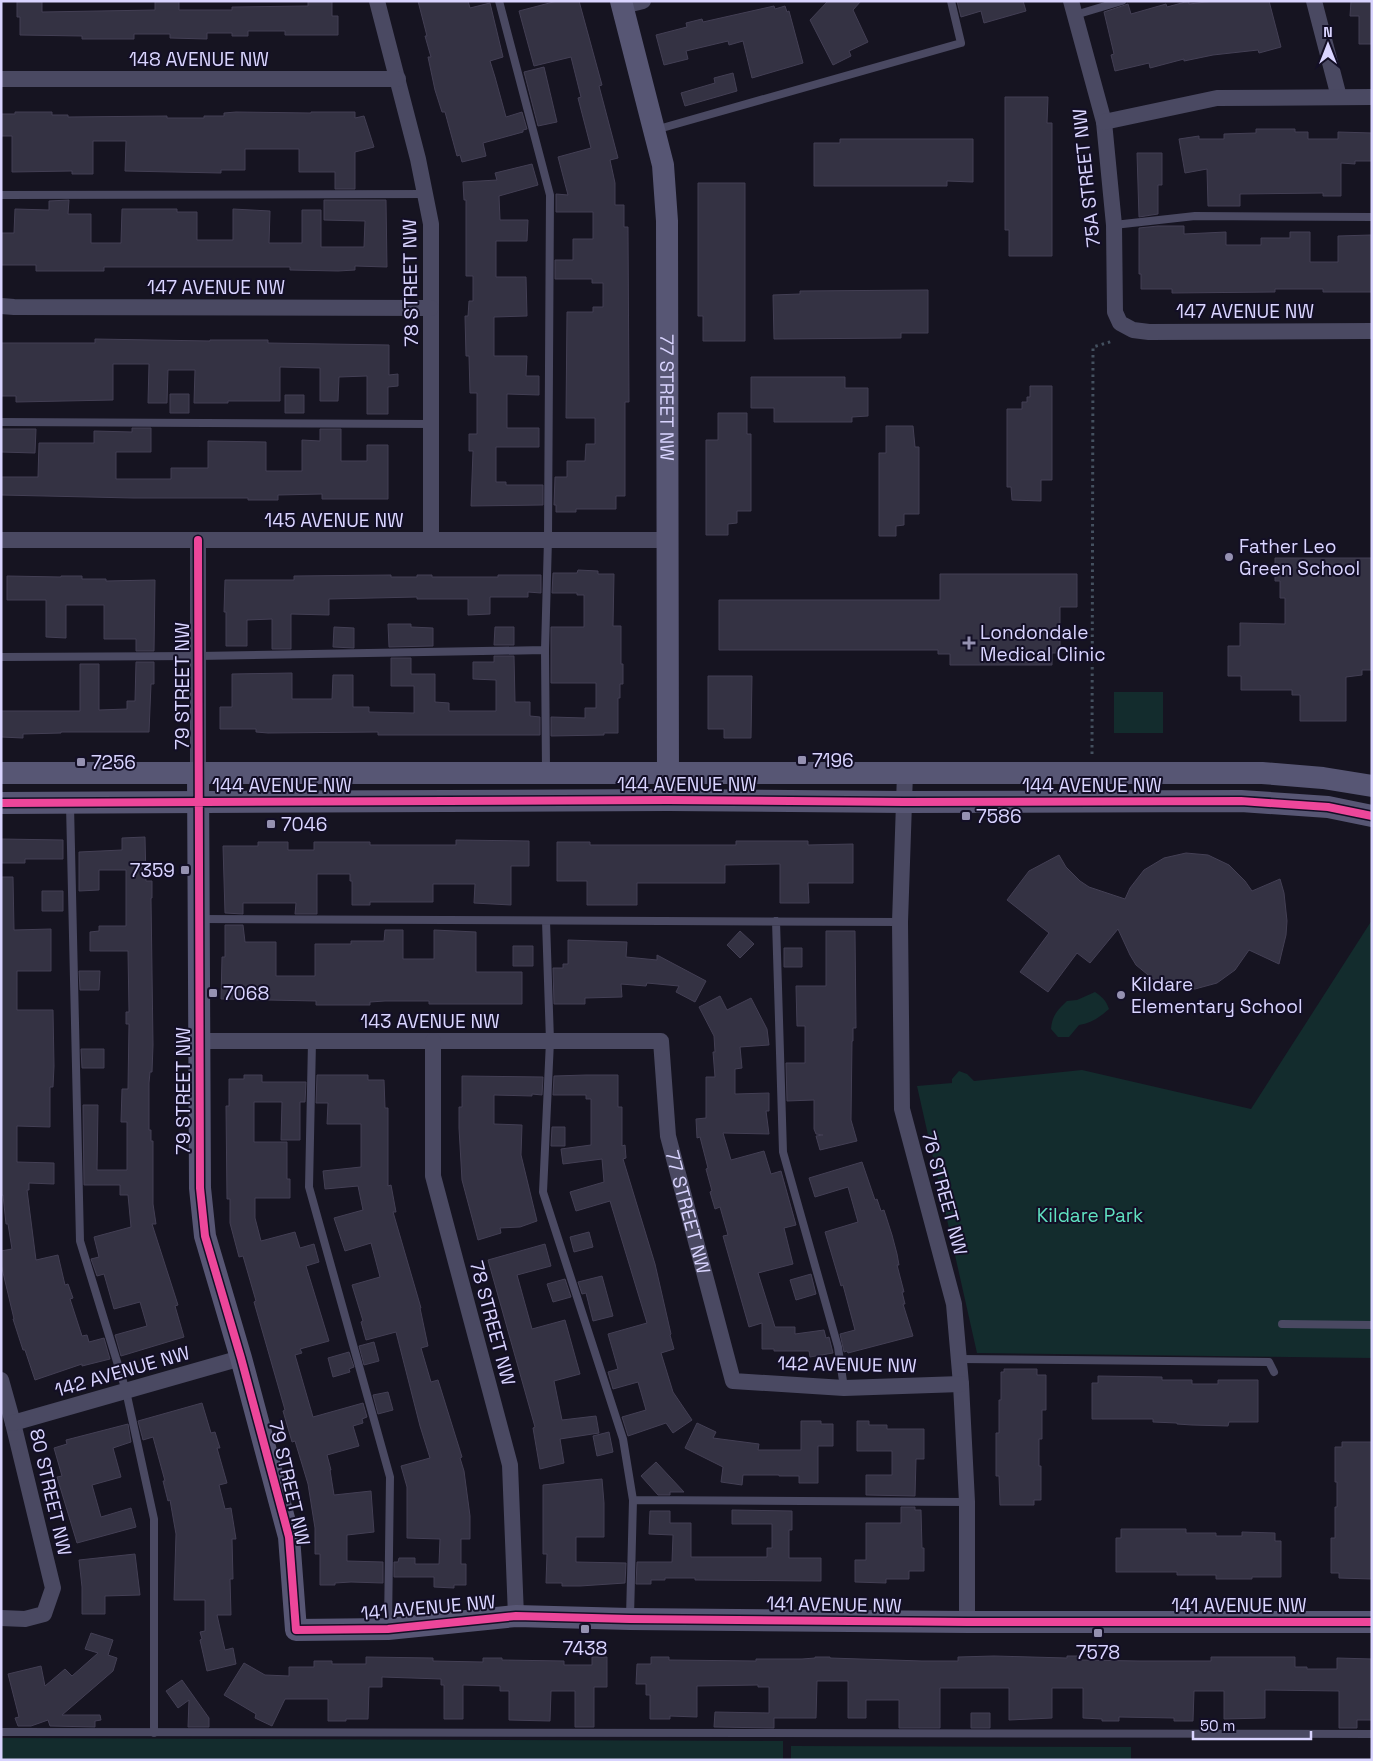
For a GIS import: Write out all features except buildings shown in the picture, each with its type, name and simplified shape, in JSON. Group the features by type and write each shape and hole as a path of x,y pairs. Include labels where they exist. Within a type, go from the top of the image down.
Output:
{"street":[{"name":"78 STREET NW","path":"377,1 418,159 431,224 431,539"},
{"path":"1314,1 1339,97"},
{"name":"77 STREET NW","path":"629,3 654,130 663,165 667,221 668,800"},
{"name":"75A STREET NW","path":"1073,8 1104,122 1114,225 1114,312 1120,323"},
{"name":"148 AVENUE NW","path":"1,79 398,79"},
{"path":"1104,122 1217,98 1372,97"},
{"name":"147 AVENUE NW","path":"1,306 431,308"},
{"name":"147 AVENUE NW","path":"1120,323 1133,330 1149,332 1372,331"},
{"name":"145 AVENUE NW","path":"1,540 668,540"},
{"name":"79 STREET NW","path":"198,540 200,1188 205,1236 241,1358 289,1537 296,1630"},
{"name":"144 AVENUE NW","path":"1,773 1262,773 1323,778 1372,786"},
{"name":"76 STREET NW","path":"905,773 900,922 902,1108 954,1304 961,1384 967,1502 967,1622"},
{"name":"144 AVENUE NW","path":"1,803 668,800 904,802 1241,801 1328,807 1372,816"},
{"name":"143 AVENUE NW","path":"199,1041 661,1041"},
{"name":"78 STREET NW","path":"432,1041 433,1176 510,1465 516,1616"},
{"name":"77 STREET NW","path":"661,1041 668,1136 733,1381"},
{"name":"142 AVENUE NW","path":"13,1423 241,1358"},
{"name":"80 STREET NW","path":"1,1380 53,1588 44,1614 25,1619 1,1618"},
{"name":"142 AVENUE NW","path":"733,1381 844,1388 961,1384"},
{"name":"141 AVENUE NW","path":"296,1630 388,1629 516,1616 967,1622 1372,1622"}],"lane":[{"path":"499,1 550,195 548,539 544,650 546,772"},
{"path":"654,130 961,43 951,1"},
{"path":"1073,8 1122,1"},
{"path":"1,195 425,194"},
{"path":"1114,225 1195,216 1372,216"},
{"path":"1,422 432,424"},
{"path":"1,657 198,656 544,650"},
{"path":"70,802 80,1241 126,1391 154,1519 154,1733"},
{"path":"199,919 900,922"},
{"path":"546,921 550,1041 542,1192 623,1439 633,1500 630,1619"},
{"path":"776,922 783,1152 838,1347 844,1388"},
{"path":"312,1041 309,1187 390,1477 388,1629"},
{"path":"1282,1324 1372,1325"},
{"path":"959,1360 1269,1362 1274,1372"},
{"path":"633,1500 967,1502"},
{"path":"1,1732 1372,1734"}],"path":[{"path":"1092,760 1093,347 1113,341"}],"green space":[{"path":"1114,692 1163,692 1163,733 1114,733"},
{"name":"Kildare Park","path":"1372,920 1372,1358 977,1353 917,1086 952,1083 952,1079 959,1071 967,1074 974,1081 1082,1070 1251,1109"},
{"path":"1095,992 1104,999 1109,1009 1095,1020 1079,1025 1069,1037 1058,1037 1051,1029 1054,1016 1058,1010 1067,1001 1077,1000"},
{"path":"1,1738 783,1741 783,1760 1,1760"},
{"path":"791,1746 1131,1747 1131,1760 791,1760"}],"cycle path":[{"path":"198,540 200,1188 205,1236 241,1358 289,1537 296,1630 388,1629 516,1616 967,1622 1372,1622"},
{"path":"1,803 668,800 904,802 1241,801 1328,807 1372,816"}],"place":[{"name":"Father Leo Green School","path":"1229,557"},
{"name":"Londondale Medical Clinic","path":"969,643"},
{"name":"7196","path":"802,760"},
{"name":"7256","path":"81,762"},
{"name":"7586","path":"966,816"},
{"name":"7046","path":"271,824"},
{"name":"7359","path":"185,870"},
{"name":"7068","path":"213,993"},
{"name":"Kildare Elementary School","path":"1121,995"},
{"name":"7438","path":"585,1629"},
{"name":"7578","path":"1098,1633"}]}
